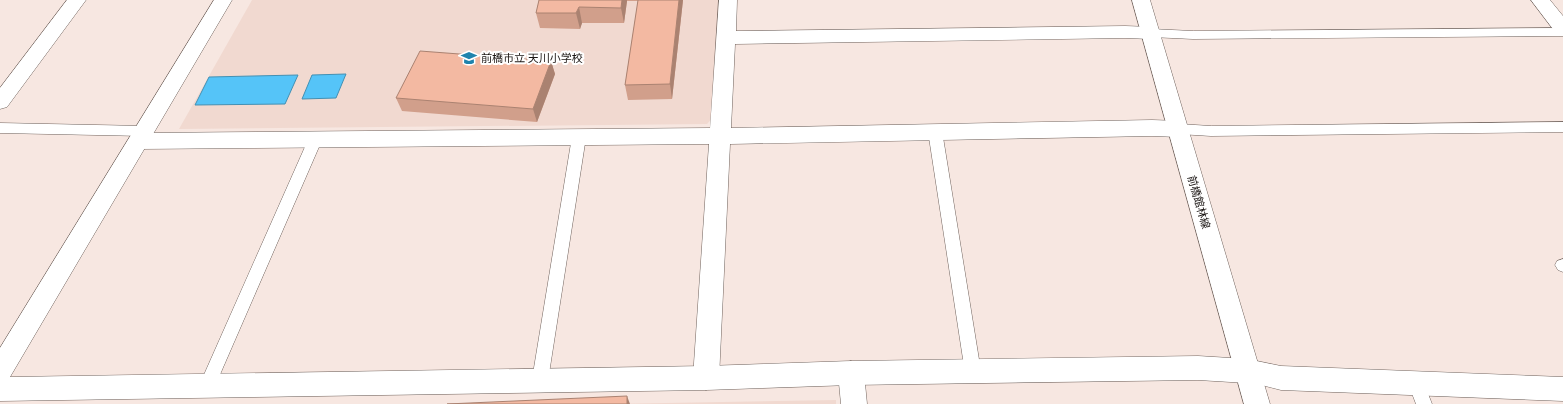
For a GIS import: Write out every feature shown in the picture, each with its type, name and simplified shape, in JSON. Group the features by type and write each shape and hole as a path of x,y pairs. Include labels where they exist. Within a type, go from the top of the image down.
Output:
{"street":[{"path":"0,102 77,0"},
{"path":"0,371 223,0"},
{"path":"706,378 728,0"},
{"name":"前橋館林線","path":"1141,0 1257,404"},
{"path":"1540,0 1563,31"},
{"path":"725,38 1126,32 1151,33"},
{"path":"142,136 315,140 720,136 1152,128 1179,129"},
{"path":"0,389 706,378 851,372 973,372 1198,368 1247,371 1281,378 1420,394 1563,389"},
{"path":"851,372 854,404"}],"lane":[{"path":"1151,33 1193,35 1563,31"},
{"path":"1179,129 1211,131 1563,127"},
{"path":"0,128 142,136"},
{"path":"935,131 973,372"},
{"path":"540,380 579,137"},
{"path":"207,386 315,140"}],"shaded area":[{"name":"前橋市立 天川小学校","path":"252,0 723,0 715,115 707,124 179,129"},
{"path":"836,400 836,404 610,404"}],"water":[{"path":"346,74 336,98 302,99 312,75"},
{"path":"298,75 285,104 195,105 209,77"}],"building":[{"path":"539,0 622,0 621,8 579,7 576,13 536,13"},
{"path":"638,0 679,0 670,84 625,85"},
{"path":"420,51 551,61 533,109 396,98"},
{"path":"627,396 627,404 447,404"}],"place":[{"name":"前橋市立 天川小学校","path":"469,58"}]}
